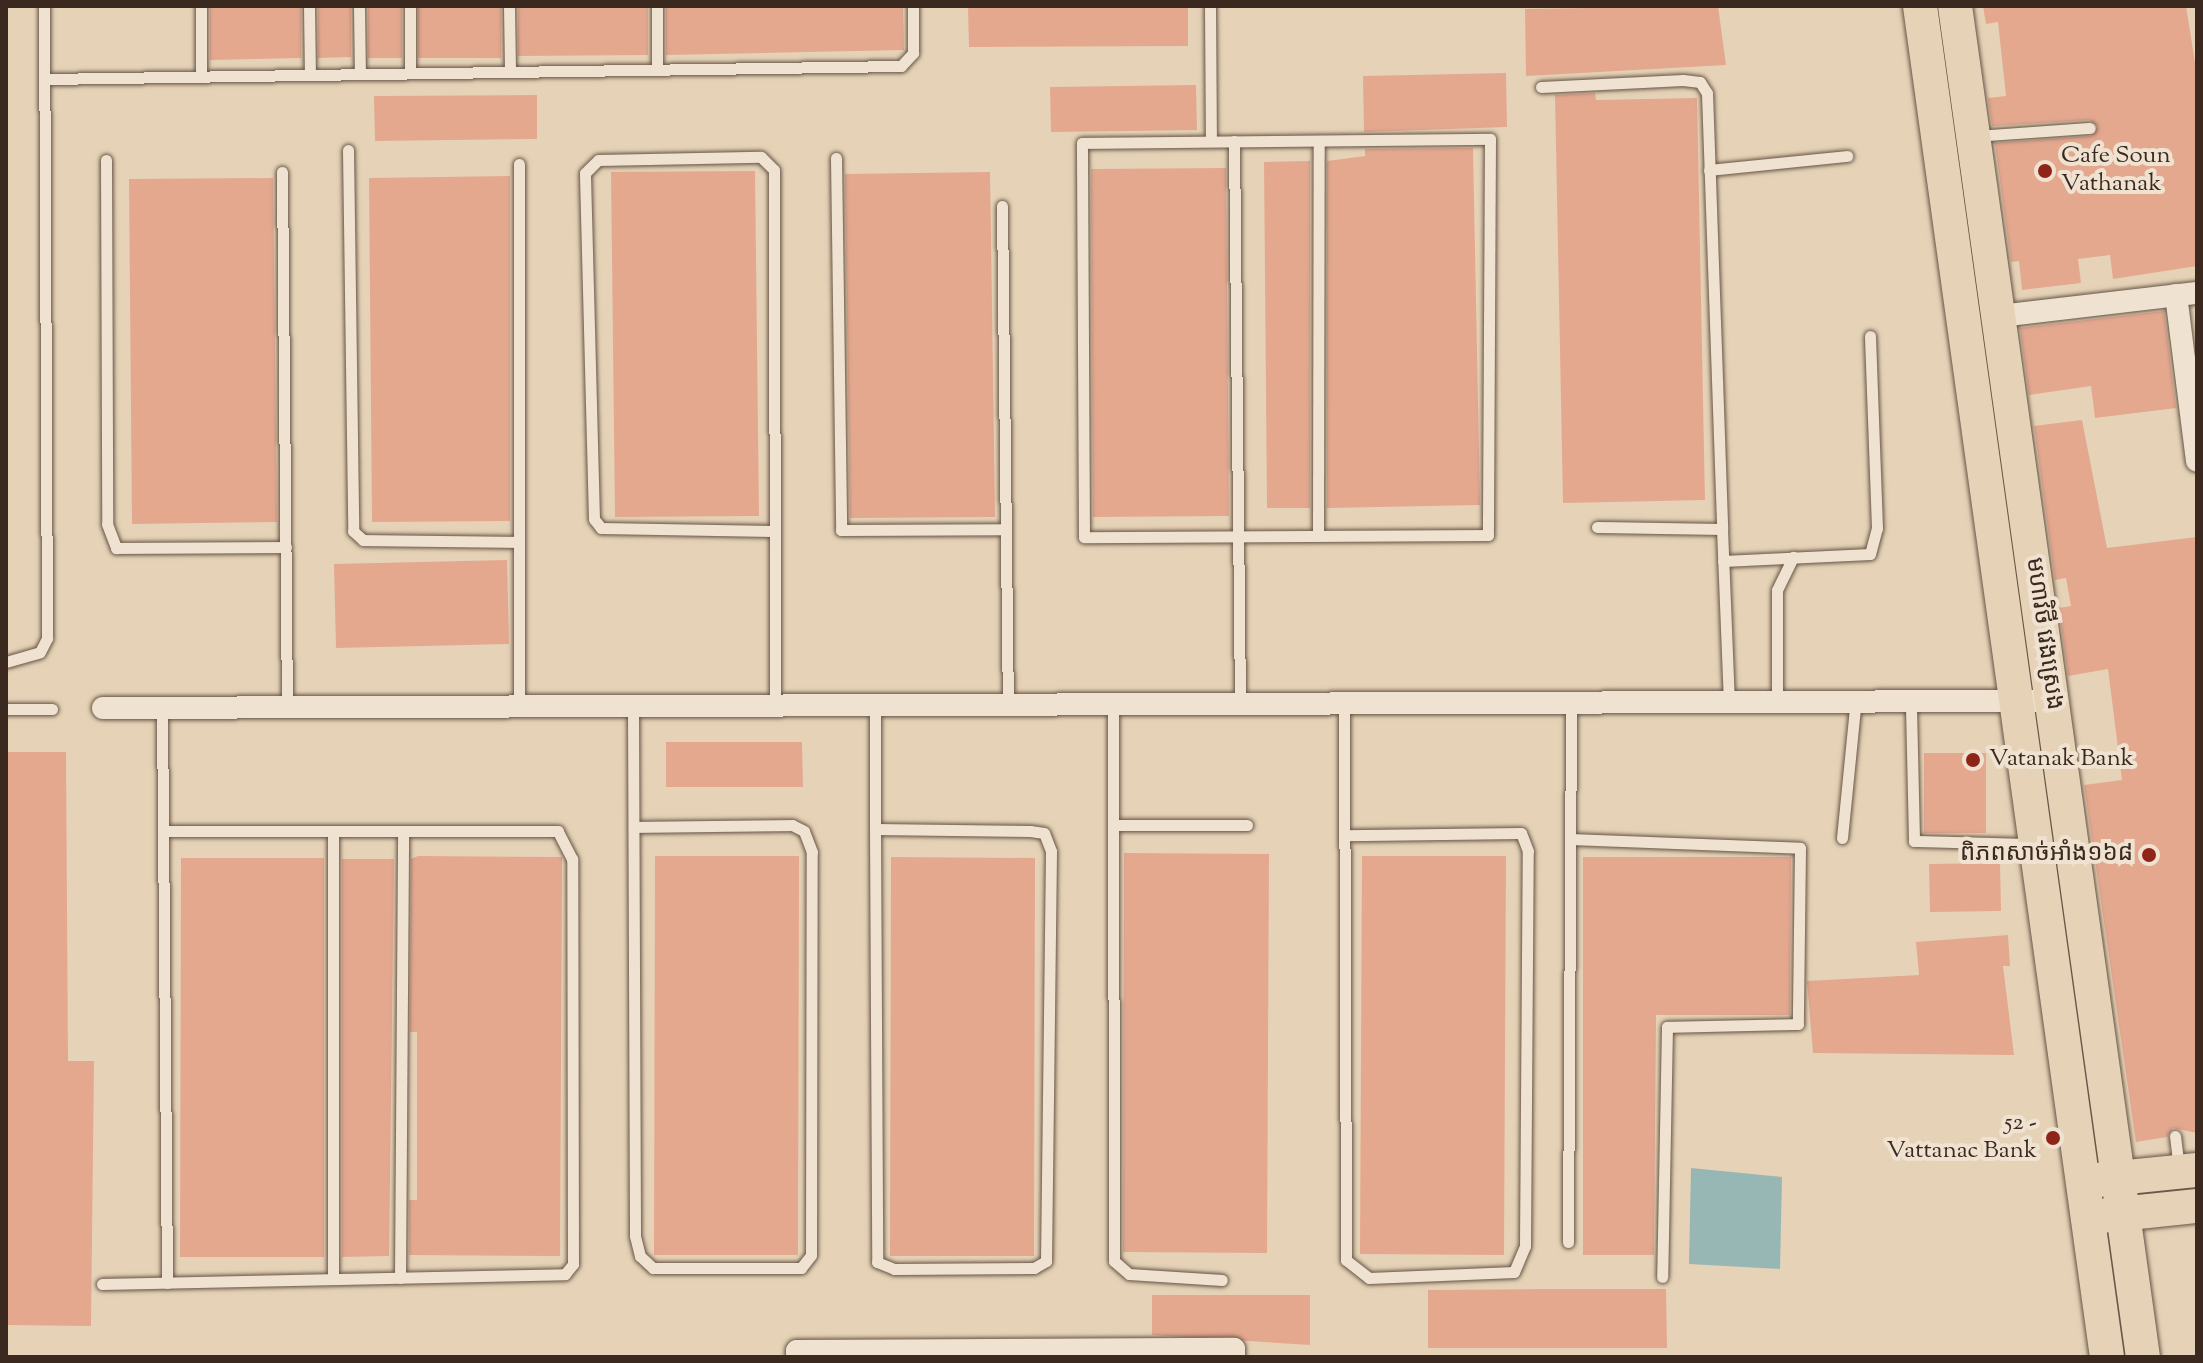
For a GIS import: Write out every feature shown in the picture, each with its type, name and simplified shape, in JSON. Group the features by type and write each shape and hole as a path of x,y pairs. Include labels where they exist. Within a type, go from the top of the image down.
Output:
{"main road":[{"name":"មហាវិថី វេងស្រេង","path":"1920,6 2107,1357"},
{"name":"មហាវិថី វេងស្រេង","path":"1955,6 2052,701 2117,1129 2118,1178 2143,1357"},
{"path":"2083,1182 2188,1171"},
{"path":"2088,1218 2197,1206"}],"street":[{"path":"2000,316 2186,294 2197,461"},
{"path":"103,708 1911,707 2017,706 2052,701"},
{"path":"797,1357 797,1351 1092,1353 1234,1349 1234,1357"}],"lane":[{"path":"6,662 40,652 47,638 44,6"},
{"path":"201,6 201,76"},
{"path":"309,6 310,75"},
{"path":"359,6 360,74"},
{"path":"410,6 410,73"},
{"path":"509,6 510,71"},
{"path":"657,6 657,69"},
{"path":"45,79 901,66 913,53 913,6"},
{"path":"1210,6 1211,141"},
{"path":"1541,87 1700,82 1709,170 1729,707"},
{"path":"1975,136 2090,128"},
{"path":"1490,139 1488,535 1084,537 1082,143 1211,141 1490,139"},
{"path":"1234,141 1240,708"},
{"path":"1318,536 1319,141"},
{"path":"348,150 353,531 363,540 519,542"},
{"path":"1709,170 1847,156"},
{"path":"773,531 601,528 594,519 585,173 598,160 761,157 774,170 775,709"},
{"path":"836,158 841,530 1006,529"},
{"path":"106,160 107,524 116,548 286,547"},
{"path":"519,164 519,709"},
{"path":"282,172 287,710"},
{"path":"1002,206 1008,708"},
{"path":"1723,561 1870,554 1877,528 1870,336"},
{"path":"1597,527 1722,529"},
{"path":"1777,707 1777,590 1793,557"},
{"path":"1568,1242 1571,707"},
{"path":"1842,838 1855,707"},
{"path":"1911,707 1914,841 2036,844"},
{"path":"1113,708 1114,1261 1129,1274 1222,1280"},
{"path":"1344,708 1346,1260 1369,1278 1514,1272 1525,1246 1528,851 1521,833 1345,835"},
{"path":"6,709 52,709"},
{"path":"162,709 167,1283"},
{"path":"633,709 634,827 640,1256 653,1268 805,1266 811,1240 808,842 792,825 634,827"},
{"path":"875,709 875,829 877,1262 894,1269 1034,1268 1046,1261 1051,851 1044,833 1030,831 875,829"},
{"path":"1113,825 1247,825"},
{"path":"102,1284 565,1274 573,1264 572,859 566,840 558,831 164,831"},
{"path":"333,831 333,1279"},
{"path":"400,1278 403,831"},
{"path":"1570,839 1800,848 1798,1024 1667,1027 1662,1277"},
{"path":"2175,1136 2188,1171"}],"water":[{"path":"1691,1168 1782,1177 1780,1269 1689,1264"}],"building":[{"path":"210,6 301,6 301,58 210,60"},
{"path":"318,6 351,6 351,57 318,58"},
{"path":"368,6 402,6 402,58 368,58"},
{"path":"418,6 501,6 501,58 418,58"},
{"path":"518,6 648,6 648,55 518,56"},
{"path":"666,6 903,6 904,50 666,55"},
{"path":"968,6 1188,6 1188,46 969,47"},
{"path":"1718,6 1726,65 1526,76 1525,9"},
{"path":"1983,6 2186,6 2197,75 2197,266 2113,279 2110,255 2078,259 2081,283 2022,290 2019,261 2011,262 1995,143 2091,136 2098,127 2089,120 1992,126 1988,98 2006,96 1998,22 1986,24"},
{"path":"1506,73 1507,127 1364,132 1363,76"},
{"path":"1196,85 1197,130 1051,132 1050,87"},
{"path":"1595,93 1596,100 1697,98 1705,500 1563,503 1555,95"},
{"path":"537,95 537,139 375,141 374,96"},
{"path":"1473,148 1480,505 1327,508 1327,161 1365,156 1365,149"},
{"path":"1310,161 1310,508 1267,508 1264,162"},
{"path":"1226,168 1229,516 1093,517 1091,169"},
{"path":"755,171 759,516 615,517 611,172"},
{"path":"990,172 995,517 850,518 845,174"},
{"path":"510,176 510,521 372,522 369,178"},
{"path":"273,178 277,522 132,524 129,179"},
{"path":"2164,311 2176,408 2095,418 2091,386 2029,395 2020,328"},
{"path":"2082,420 2107,548 2197,537 2197,1133 2173,1128 2167,1137 2136,1142 2084,785 2122,780 2108,669 2068,676 2059,608 2071,606 2066,578 2055,580 2034,426"},
{"path":"507,560 509,644 336,648 334,564"},
{"path":"666,742 802,742 803,787 666,787"},
{"path":"6,752 66,752 68,1061 94,1061 91,1326 6,1325"},
{"path":"1924,753 1986,753 1986,833 1924,833"},
{"path":"1124,853 1269,854 1267,1253 1123,1252"},
{"path":"418,856 562,857 560,1256 409,1255 409,1200 417,1200 417,1032 410,1032 411,859"},
{"path":"655,856 799,856 798,1255 654,1255"},
{"path":"1362,856 1506,856 1504,1255 1360,1254"},
{"path":"891,857 1035,858 1034,1256 890,1256"},
{"path":"1583,857 1791,857 1790,1015 1656,1015 1654,1255 1583,1255"},
{"path":"181,858 324,858 324,1257 180,1257"},
{"path":"342,859 394,859 389,1256 342,1257"},
{"path":"2000,863 2001,911 1930,912 1929,864"},
{"path":"2008,935 2010,966 2003,966 2014,1055 1813,1053 1807,981 1919,975 1916,942"},
{"path":"1666,1289 1667,1348 1428,1348 1428,1290"},
{"path":"1152,1295 1310,1295 1310,1345 1152,1335"}],"place":[{"name":"Cafe Soun Vathanak","path":"2045,171"},
{"name":"Vatanak Bank","path":"1973,760"},
{"name":"ពិភពសាច់អាំង១៦៨","path":"2149,855"},
{"name":"52 - Vattanac Bank","path":"2053,1138"}]}
